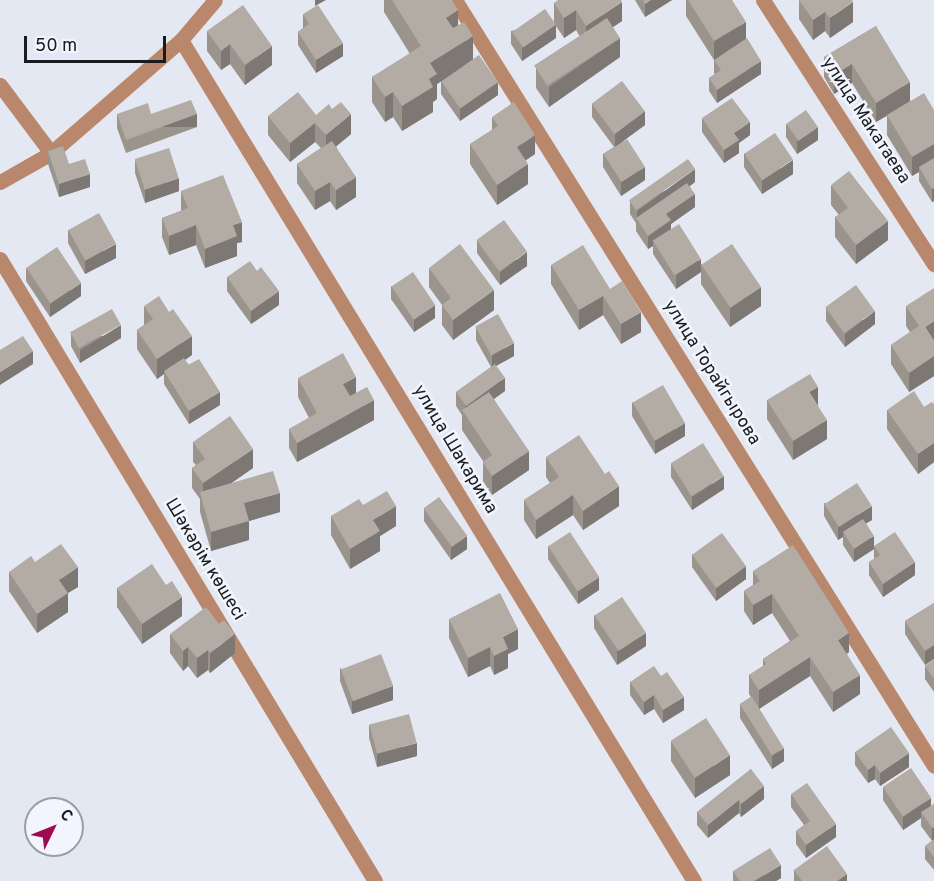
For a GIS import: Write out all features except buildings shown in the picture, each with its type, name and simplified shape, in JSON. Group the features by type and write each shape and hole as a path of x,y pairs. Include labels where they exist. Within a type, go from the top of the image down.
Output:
{"street":[{"path":"0,182 51,153 181,40 215,0"},
{"name":"улица Торайгырова","path":"455,0 934,766"},
{"name":"улица Макатаева","path":"763,0 934,264"},
{"name":"улица Шакарима","path":"181,40 694,881"},
{"path":"0,86 51,153"},
{"name":"Шәкәрім көшесі","path":"0,259 375,881"}]}
